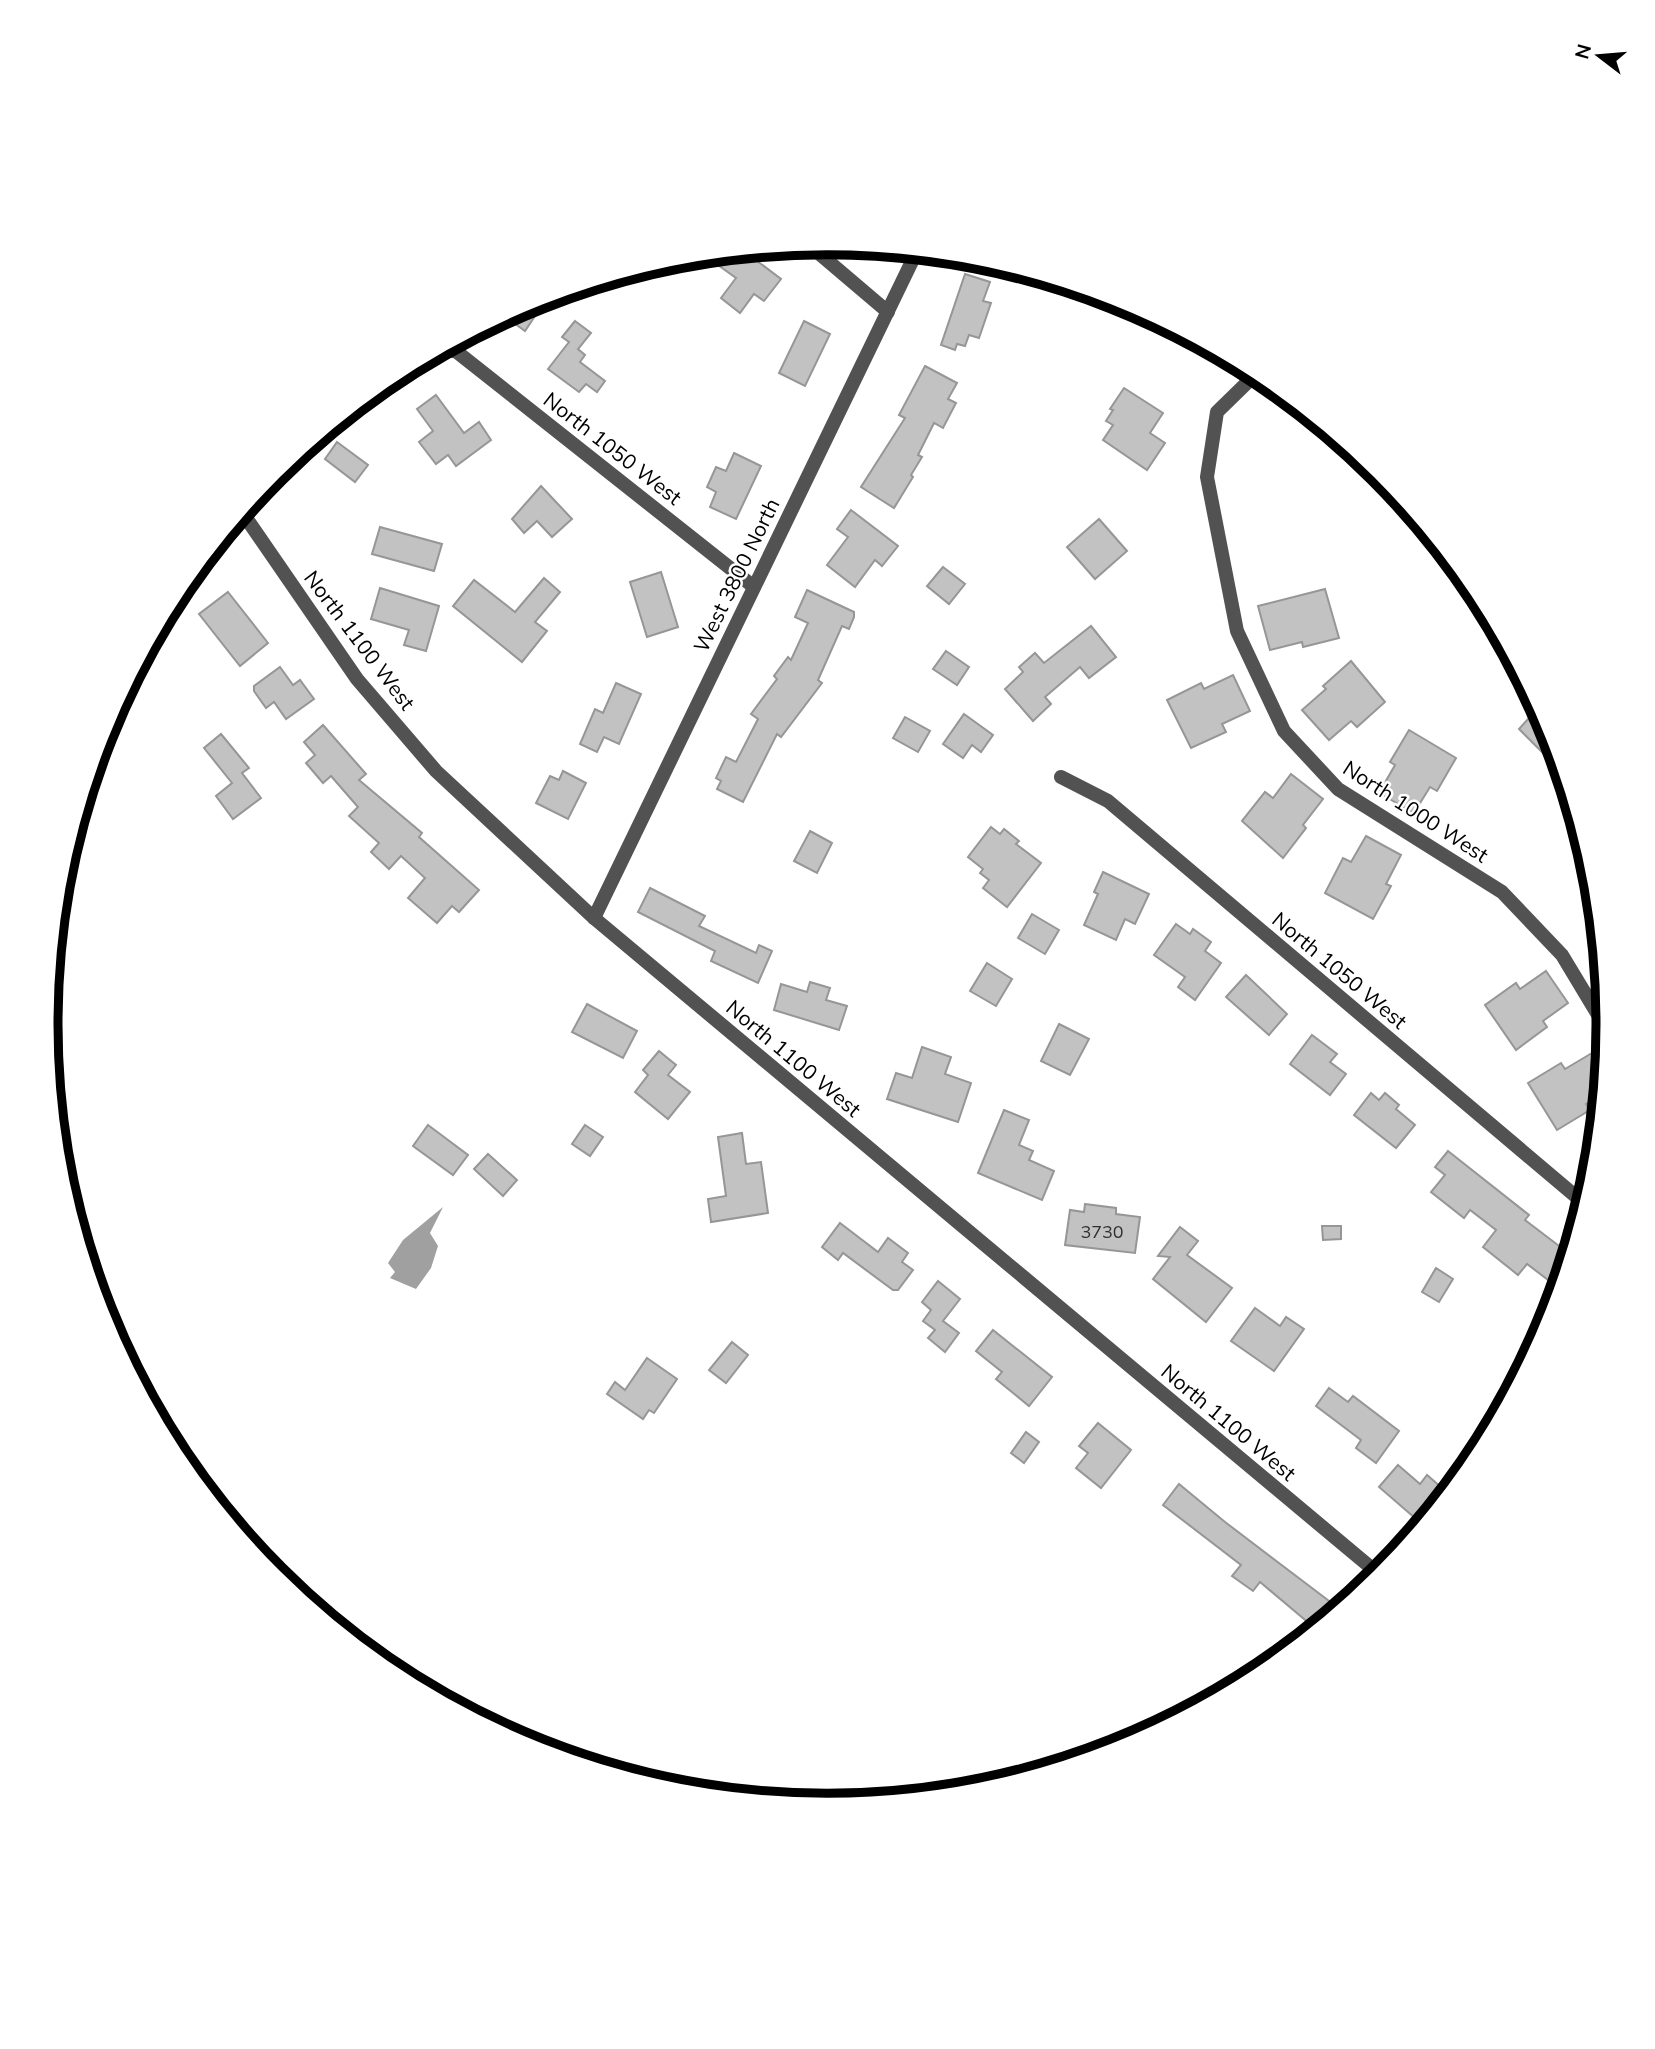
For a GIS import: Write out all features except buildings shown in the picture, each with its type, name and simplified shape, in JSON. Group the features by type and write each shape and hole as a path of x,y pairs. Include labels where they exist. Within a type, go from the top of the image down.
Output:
{"street":[{"path":"821,255 888,312"},
{"name":"West 3800 North","path":"594,918 913,259"},
{"name":"North 1050 West","path":"455,351 754,587"},
{"name":"North 1000 West","path":"1249,381 1217,412 1207,477 1237,631 1284,731 1338,789 1502,892 1562,955 1597,1012"},
{"name":"North 1100 West","path":"247,519 357,679 436,771 594,918 1372,1569"},
{"name":"North 1050 West","path":"1061,777 1108,801 1577,1197"}],"shaded area":[{"path":"443,1207 430,1233 438,1246 431,1268 416,1289 390,1278 395,1272 388,1263 403,1240"}]}
